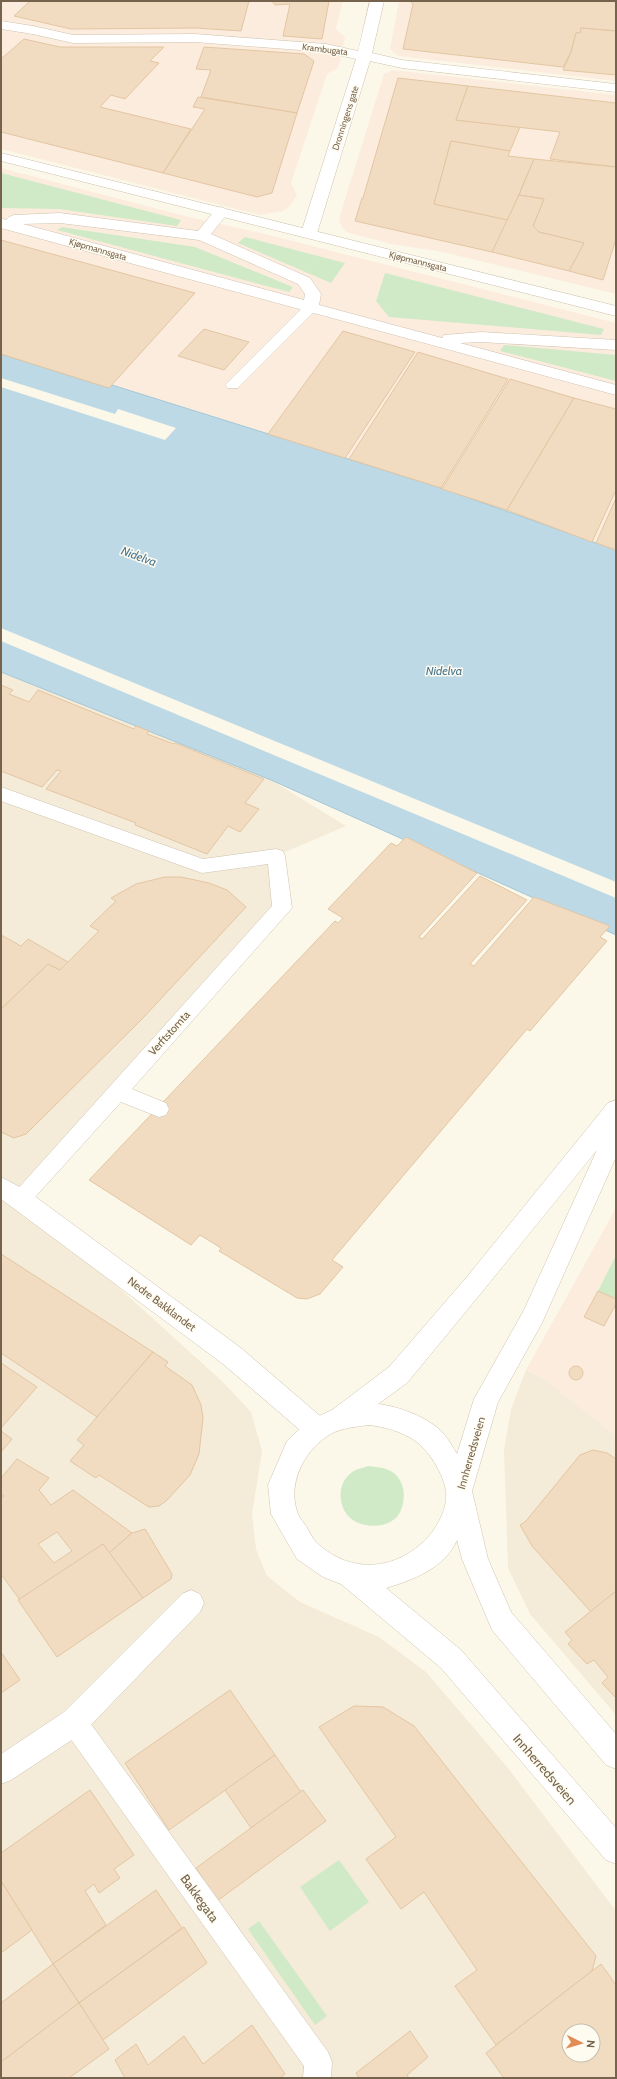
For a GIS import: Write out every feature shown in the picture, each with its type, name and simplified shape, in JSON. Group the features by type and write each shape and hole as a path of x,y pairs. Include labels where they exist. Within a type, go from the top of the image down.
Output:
{"street":[{"name":"Dronningens gate","path":"309,233 365,55 377,1"},
{"name":"Krambugata","path":"33,30 73,39 195,38 326,48 402,64 616,88"},
{"name":"Kjøpmannsgata","path":"1,157 616,311"},
{"path":"202,236 220,212"},
{"name":"Kjøpmannsgata","path":"1,221 60,218 202,236 304,281 313,294 311,307"},
{"name":"Kjøpmannsgata","path":"1,221 616,390"},
{"name":"Kjøpmannsgata","path":"427,339 481,337 616,345"},
{"path":"341,1418 369,1414 392,1417 423,1432 434,1441 448,1462 459,1491 455,1516 446,1536 426,1558 408,1569 380,1577 350,1575 332,1568 306,1550 284,1514 282,1485 296,1449 317,1429 341,1418 398,1375 474,1285 616,1109"},
{"name":"Innherredsveien","path":"616,1132 533,1316 486,1399 459,1491 475,1559 501,1621 616,1755"},
{"name":"Nedre Bakklandet","path":"11,1193 232,1356 317,1429"},
{"name":"Innherredsveien","path":"350,1575 451,1659 616,1850"},
{"path":"1,1770 74,1722 191,1603"}],"lane":[{"path":"1,25 33,30"},
{"path":"233,385 311,307"},
{"name":"Verftstomta","path":"1,794 202,866 276,856 282,908 116,1091 11,1193"},
{"path":"116,1091 159,1109"},
{"name":"Bakkegata","path":"74,1722 318,2062 317,2078"}],"shaded area":[{"path":"1,1 343,1 336,29 345,37 340,62 338,68 327,74 291,183 297,195 290,206 283,211 260,215 1,149"},
{"path":"399,1 616,1 616,81 398,56 390,49"},
{"path":"393,70 616,95 616,294 443,252 391,244 346,232 339,222 341,212 384,74"},
{"path":"1,168 185,216 265,234 616,323 616,550 349,459 109,388 1,354"},
{"path":"1,672 271,780 346,826 276,856 282,908 21,1199 224,1383 251,1412 262,1451 252,1514 256,1549 267,1576 300,1602 379,1637 426,1672 508,1768 616,1911 616,2078 1,2078"},
{"path":"616,1208 616,1436 547,1381 526,1370"},
{"path":"526,1370 547,1381 616,1436 616,1715 530,1614 508,1568 504,1450 511,1409"}],"green space":[{"path":"1,173 181,220 177,226 59,209 1,208"},
{"path":"62,227 195,247 293,287 289,292 57,230"},
{"path":"245,237 345,263 331,283 238,243"},
{"path":"385,273 604,329 601,335 389,317 376,301"},
{"path":"504,345 616,355 616,381 500,351"},
{"path":"616,1255 616,1299 598,1291"},
{"path":"368,1466 384,1468 392,1472 400,1481 404,1492 403,1504 398,1516 382,1525 375,1526 356,1522 350,1518 342,1506 342,1484 355,1470"},
{"path":"339,1860 369,1902 330,1931 300,1887"},
{"path":"259,1921 327,2016 315,2025 248,1929"}],"water":[{"name":"Nidelva","path":"1,354 109,388 112,385 441,488 616,550 616,935 271,780 1,672"}],"pier":[{"path":"1,378 115,414 118,409 176,428 165,440 1,387"},
{"path":"1,628 616,882 616,898 1,641"}],"building":[{"path":"30,1 249,1 241,31 196,28 71,29 14,16"},
{"path":"272,1 329,1 322,39 283,36 290,4 275,5"},
{"path":"410,1 616,1 616,31 581,28 580,33 576,33 571,52 563,67 403,49 413,4"},
{"path":"581,28 616,31 616,75 563,70 571,52 576,33 580,33"},
{"path":"24,39 60,47 164,47 150,61 159,63 125,99 111,95 100,107 191,129 163,173 1,132 1,59"},
{"path":"204,47 304,54 314,61 297,113 201,97 211,70 196,69"},
{"path":"398,78 468,86 456,120 520,127 510,151 451,141 434,204 508,220 492,252 355,221"},
{"path":"468,86 616,103 616,167 550,159 560,132 456,120"},
{"path":"198,97 297,113 272,193 257,197 163,173 205,109 193,107"},
{"path":"451,141 510,151 508,156 534,159 508,220 434,204"},
{"path":"534,159 616,167 616,239 603,280 569,271 584,243 539,232 533,226 544,199 519,195"},
{"path":"519,195 544,199 533,226 539,232 584,243 569,271 492,252"},
{"path":"1,240 195,293 109,388 1,354"},
{"path":"204,329 249,342 224,370 178,356"},
{"path":"343,331 415,352 345,458 268,434"},
{"path":"418,352 508,379 441,488 349,459"},
{"path":"510,379 574,398 507,510 442,489"},
{"path":"574,398 616,409 616,490 592,542 507,510"},
{"path":"616,498 616,550 596,543"},
{"path":"1,685 13,690 9,694 29,702 38,690 134,729 136,726 149,731 147,734 174,744 175,743 264,779 245,803 259,809 240,832 228,826 207,854 135,825 136,823 46,789 61,771 57,770 42,787 1,771"},
{"path":"406,837 477,873 419,937 422,939 480,876 527,900 470,964 474,966 534,897 610,926 600,937 607,941 530,1031 527,1029 332,1260 343,1267 320,1294 307,1299 297,1298 219,1251 221,1248 200,1235 191,1245 89,1180 335,921 338,923 343,918 328,909 391,843 397,846"},
{"path":"165,877 181,877 209,883 227,890 246,907 143,1018 26,1134 14,1138 1,1132 1,1009 48,964 60,970 99,931 90,926 116,901 111,898 136,884"},
{"path":"1,935 21,946 28,939 68,962 60,970 48,964 1,1009"},
{"path":"1,1254 153,1352 97,1417 1,1353"},
{"path":"598,1291 616,1299 616,1304 604,1326 584,1317"},
{"path":"153,1352 168,1362 165,1366 192,1385 201,1405 203,1418 199,1454 190,1475 166,1501 159,1506 149,1507 99,1475 96,1478 70,1461 84,1445 77,1440"},
{"path":"1,1363 37,1387 1,1428"},
{"path":"576,1366 581,1368 583,1373 581,1378 576,1380 571,1378 569,1373 571,1368"},
{"path":"1,1431 12,1439 1,1452"},
{"path":"593,1450 607,1453 616,1459 616,1591 591,1612 532,1546 520,1525 526,1521 580,1455"},
{"path":"17,1459 49,1478 39,1490 51,1505 73,1490 132,1533 109,1553 103,1544 20,1600 1,1574 1,1498 4,1496 1,1494 1,1478","holes":["57,1532 72,1551 54,1563 38,1544"]},
{"path":"145,1529 172,1574 171,1579 143,1598 109,1553 132,1533"},
{"path":"103,1544 143,1598 57,1657 18,1600"},
{"path":"616,1591 616,1698 602,1683 608,1677 594,1660 587,1664 568,1644 572,1640 565,1632"},
{"path":"1,1652 20,1680 1,1693"},
{"path":"230,1690 275,1755 169,1830 125,1763"},
{"path":"354,1706 383,1707 414,1726 596,1956 592,1971 496,2045 455,1986 477,1970 424,1892 401,1909 366,1859 396,1837 319,1727"},
{"path":"275,1755 301,1792 251,1828 225,1790"},
{"path":"90,1790 134,1855 114,1869 120,1878 99,1893 94,1884 85,1891 106,1925 53,1964 1,1881 1,1853"},
{"path":"303,1790 326,1821 217,1901 196,1868"},
{"path":"1,1881 32,1930 1,1953"},
{"path":"156,1890 182,1928 79,2003 53,1964"},
{"path":"184,1927 207,1963 103,2040 79,2003"},
{"path":"53,1964 79,2003 1,2062 1,2003"},
{"path":"601,1964 616,1985 616,2078 504,2078 486,2053"},
{"path":"79,2003 109,2049 69,2078 1,2078 1,2062"},
{"path":"252,2025 285,2074 280,2078 125,2078 115,2060 136,2044 148,2065 184,2036 203,2064"},
{"path":"410,2031 428,2057 407,2075 409,2078 359,2078 356,2073"}]}
